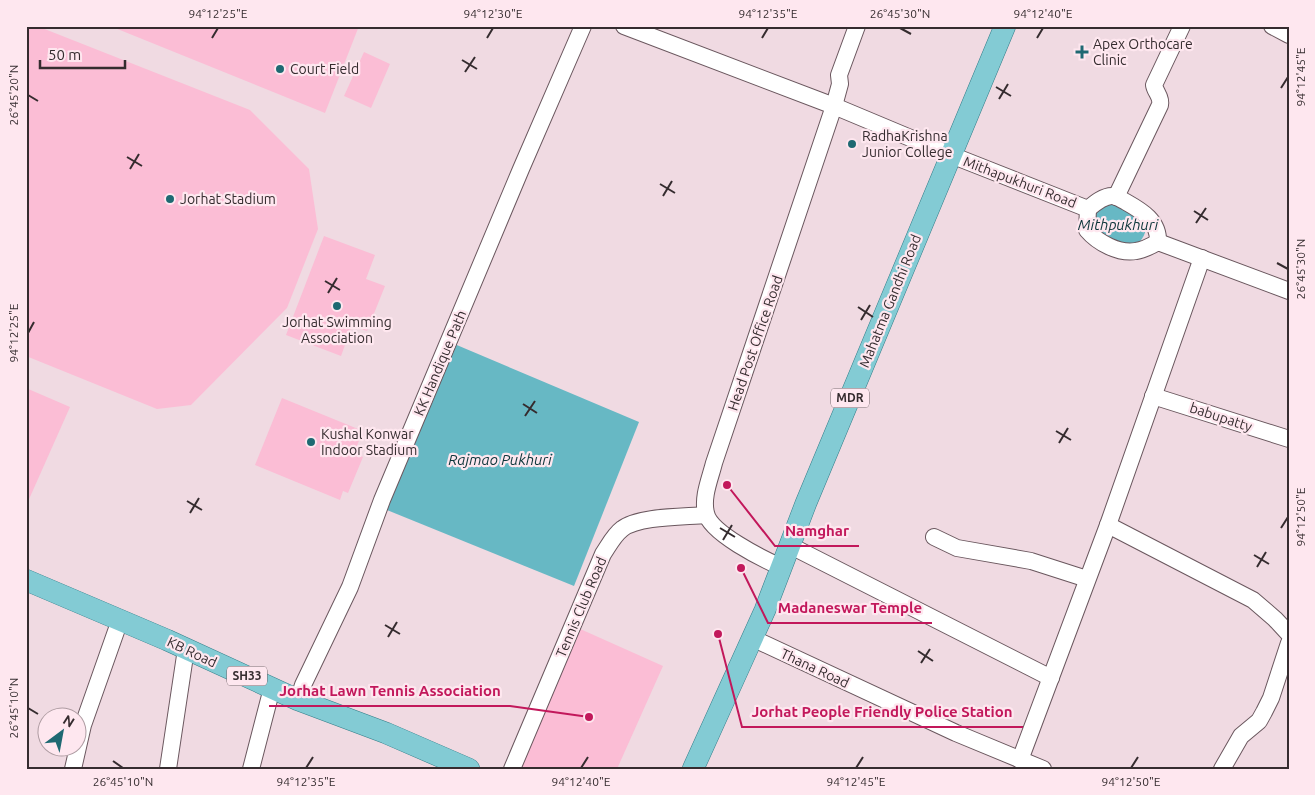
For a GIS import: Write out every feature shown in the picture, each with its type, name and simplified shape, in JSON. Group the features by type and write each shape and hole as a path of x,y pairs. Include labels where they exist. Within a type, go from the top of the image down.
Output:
{"main road":[{"name":"Mahatma Gandhi Road","path":"693,769 765,610 789,544 1005,26"},
{"name":"KB Road","path":"26,580 298,700 386,733 469,769"}],"street":[{"name":"KK Handique Path","path":"298,700 303,685 350,586 386,491 583,26"},
{"name":"Mithapukhuri Road","path":"624,26 834,106 1088,209 1087,230 1110,246 1134,252 1148,248 1158,242"},
{"name":"Head Post Office Road","path":"706,515 705,500 714,464 834,106 840,84 840,75 857,26"},
{"name":"Head Post Office Road","path":"840,84 845,77 864,26"},
{"path":"1116,197 1160,105 1161,99 1154,84 1182,26"},
{"path":"1272,26 1289,35"},
{"path":"1088,209 1106,198 1116,197 1152,220 1158,242 1289,291"},
{"path":"1020,760 1108,525 1202,258"},
{"name":"babupatty","path":"1153,396 1289,439"},
{"path":"706,515 714,528 721,534 781,567"},
{"name":"Tennis Club Road","path":"512,769 612,539 624,527 638,521 706,515"},
{"path":"1108,525 1253,600 1289,634"},
{"path":"934,537 957,548 1022,559 1087,580"},
{"path":"789,544 1051,678"},
{"path":"73,769 84,725 120,620"},
{"name":"Thana Road","path":"752,638 956,733 1043,769"},
{"path":"1222,769 1241,736 1259,720 1264,712 1271,698 1289,643"},
{"path":"168,769 186,649"},
{"path":"251,769 272,688"}],"shaded area":[{"name":"Jorhat Stadium","path":"26,26 37,26 250,110 309,169 318,229 287,308 191,405 157,409 26,356"},
{"name":"Court Field","path":"110,26 359,26 325,113"},
{"path":"364,52 390,64 371,108 344,96"},
{"name":"Jorhat Swimming Association","path":"324,236 375,255 366,279 385,286 367,331 352,326 341,356 286,335"},
{"path":"26,388 70,407 26,506"},
{"name":"Kushal Konwar Indoor Stadium","path":"282,398 363,431 354,453 363,457 348,493 343,491 340,500 255,465"},
{"path":"578,628 663,666 617,769 515,769"}],"water":[{"name":"Mithpukhuri","path":"1107,200 1147,223 1144,236 1136,246 1114,244 1095,228 1093,221 1096,213"},
{"name":"Rajmao Pukhuri","path":"452,343 639,422 574,586 382,508"}],"place":[{"name":"Apex Orthocare Clinic","path":"1082,52"},
{"name":"Court Field","path":"280,69"},
{"name":"RadhaKrishna Junior College","path":"852,144"},
{"name":"Jorhat Stadium","path":"170,199"},
{"name":"Jorhat Swimming Association","path":"337,306"},
{"name":"Kushal Konwar Indoor Stadium","path":"311,442"},
{"name":"Namghar","path":"727,485"},
{"name":"Madaneswar Temple","path":"741,568"},
{"name":"Jorhat People Friendly Police Station","path":"718,634"},
{"name":"Jorhat Lawn Tennis Association","path":"589,717"}]}
